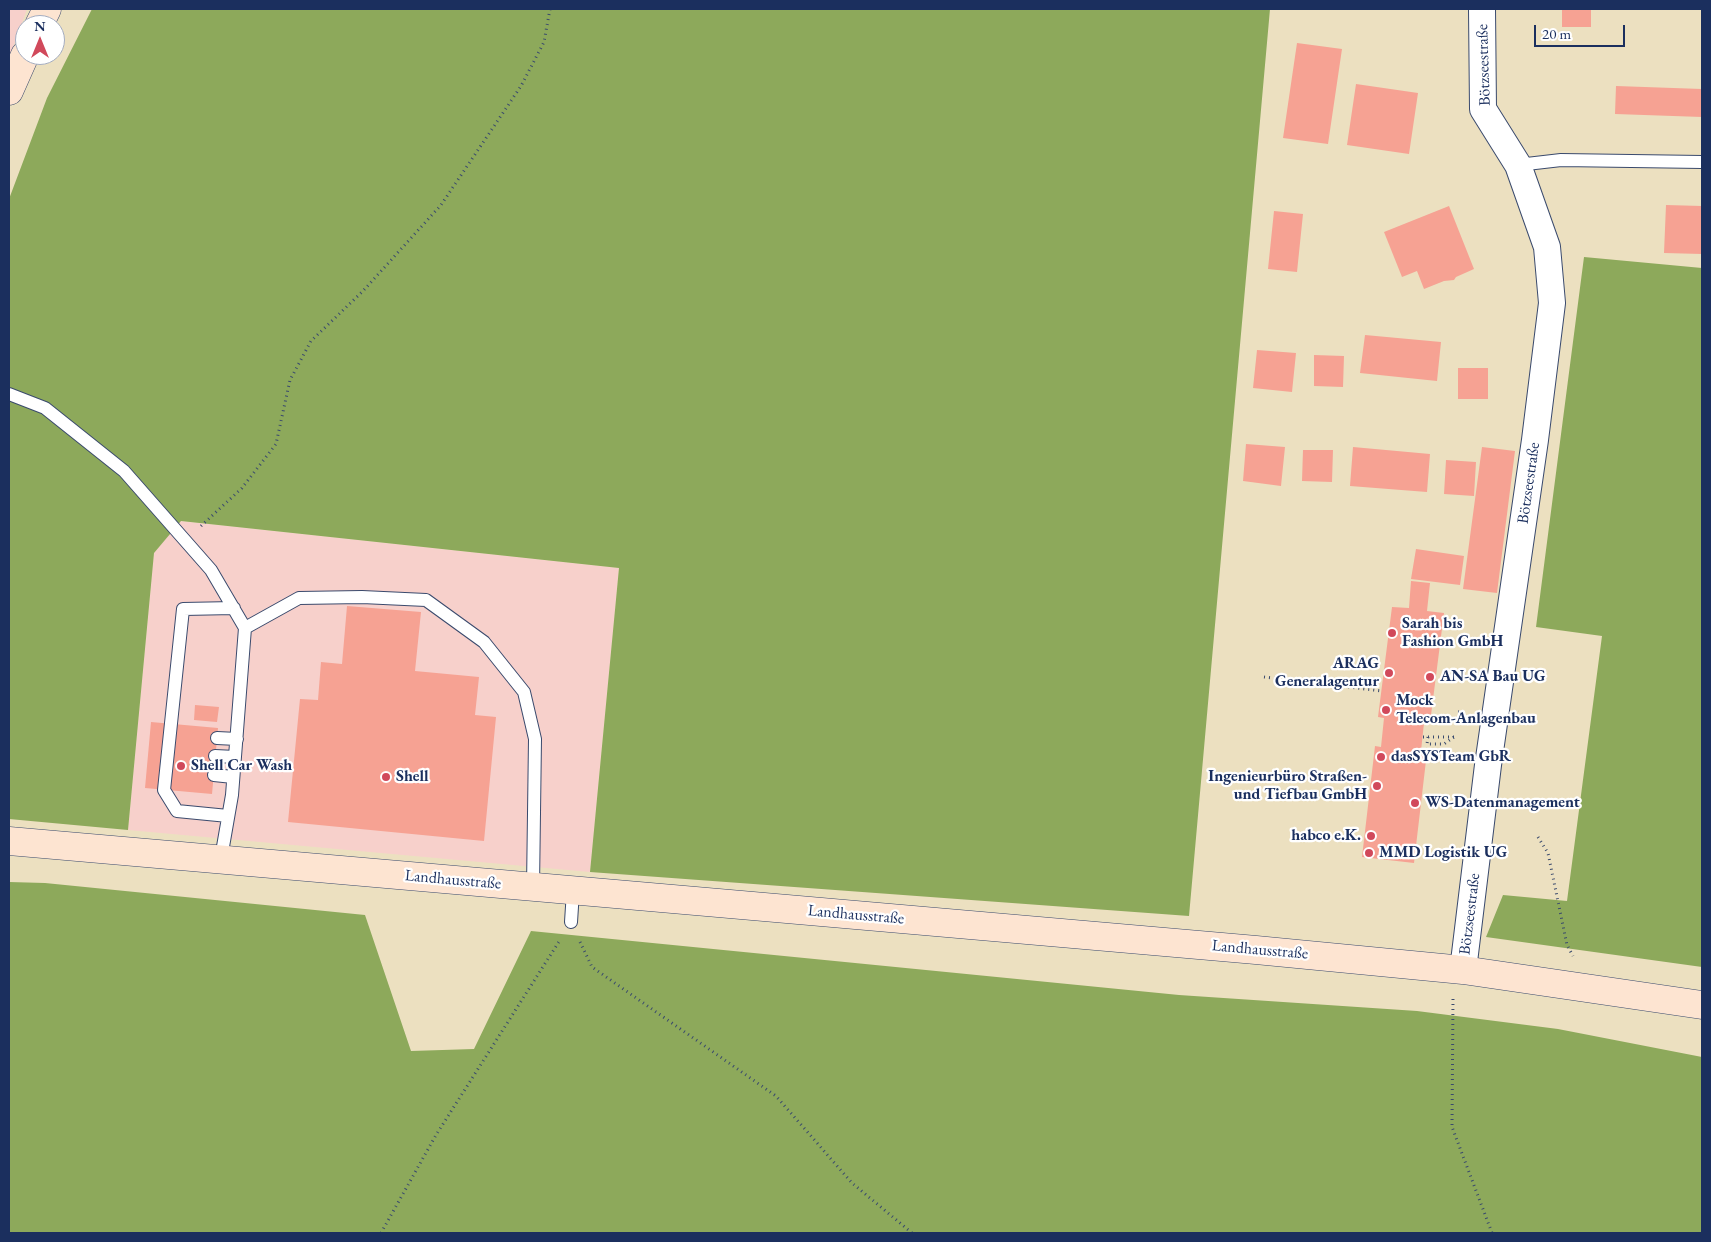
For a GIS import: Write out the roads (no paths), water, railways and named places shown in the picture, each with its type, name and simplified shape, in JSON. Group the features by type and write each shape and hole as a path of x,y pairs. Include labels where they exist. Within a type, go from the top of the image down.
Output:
{"street":[{"name":"Bötzseestraße","path":"1463,970 1488,765 1535,440 1552,303 1547,247 1518,165 1483,109 1482,9"},
{"path":"9,91 21,65"},
{"name":"Landhausstraße","path":"9,841 221,858 1463,970 1702,1005"}],"lane":[{"path":"1518,165 1562,160 1702,162"},
{"path":"9,394 45,408 124,471 212,570 245,628 233,778 221,858"},
{"path":"245,628 299,598 362,597 426,600 484,642 524,692 534,739 533,887"},
{"path":"228,816 177,811 164,790 182,609 234,608"},
{"path":"217,738 237,739"},
{"path":"215,756 235,757"},
{"path":"214,776 233,778"},
{"path":"571,922 573,891"}],"place":[{"name":"Sarah bis Fashion GmbH","path":"1392,633"},
{"name":"ARAG Generalagentur","path":"1389,673"},
{"name":"AN-SA Bau UG","path":"1430,677"},
{"name":"Mock Telecom-Anlagenbau","path":"1386,710"},
{"name":"dasSYSTeam GbR","path":"1381,757"},
{"name":"Shell Car Wash","path":"181,766"},
{"name":"Shell","path":"386,777"},
{"name":"Ingenieurbüro Straßen- und Tiefbau GmbH","path":"1377,786"},
{"name":"WS-Datenmanagement","path":"1415,803"},
{"name":"habco e.K.","path":"1371,836"},
{"name":"MMD Logistik UG","path":"1369,853"}]}
